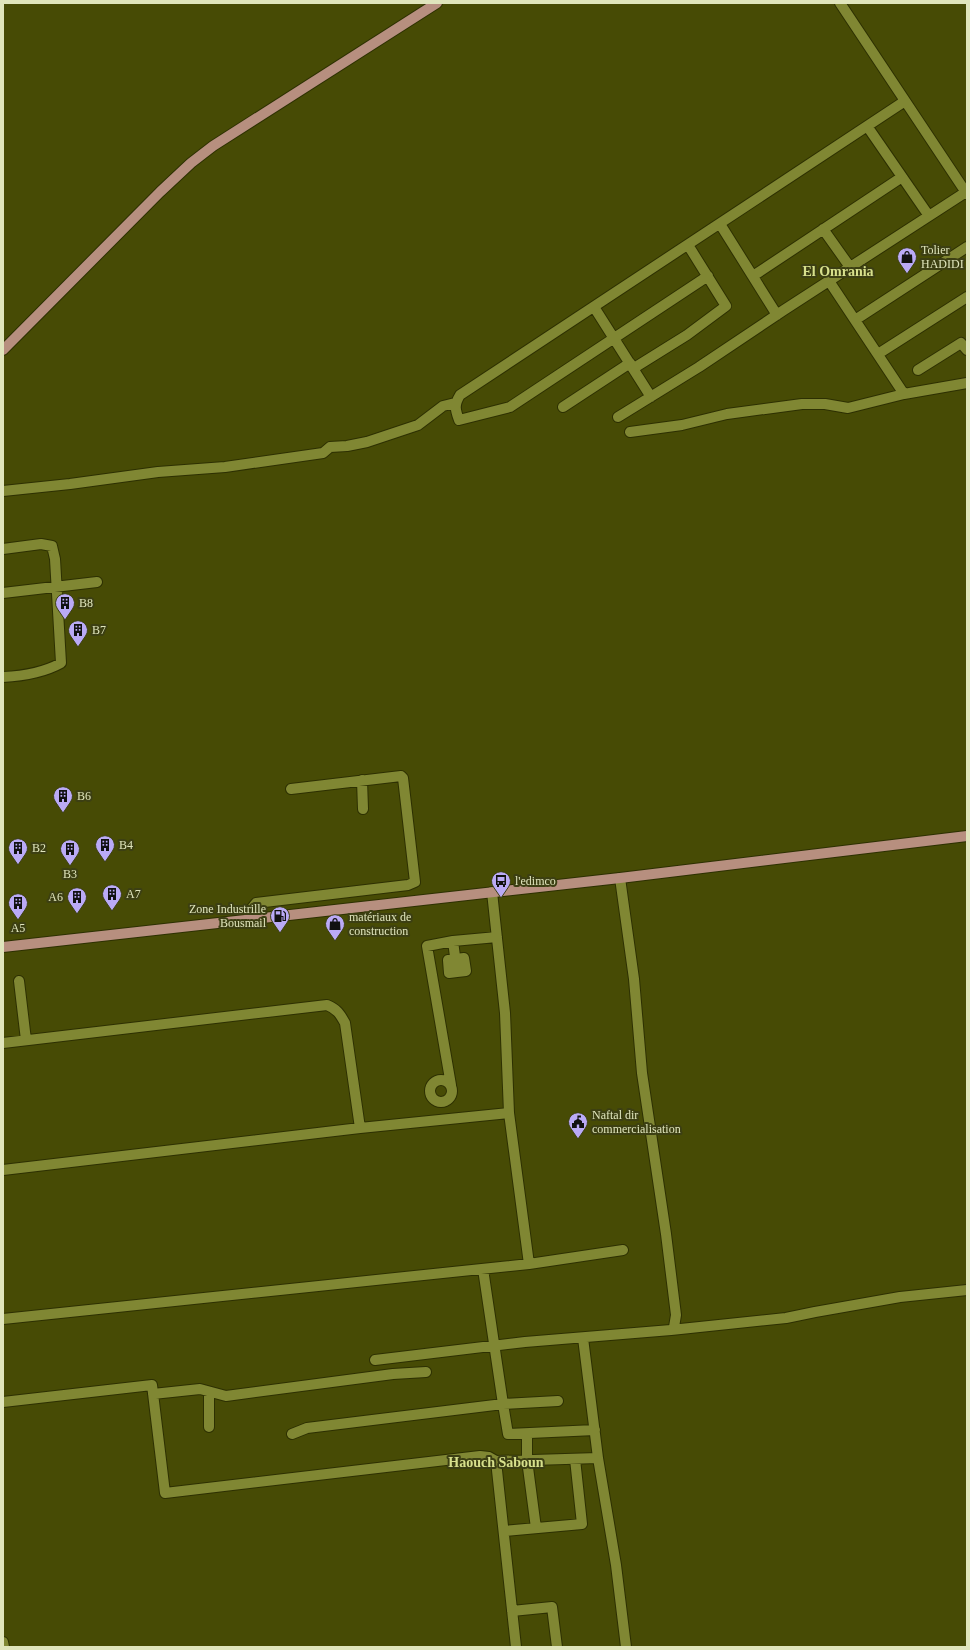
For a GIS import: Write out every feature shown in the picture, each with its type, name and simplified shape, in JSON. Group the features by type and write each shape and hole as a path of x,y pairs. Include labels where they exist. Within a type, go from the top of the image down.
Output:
{"main road":[{"path":"3,350 160,192 212,146 437,3"},
{"path":"3,946 620,878 967,836"}],"street":[{"path":"618,417 699,367 850,267 966,193 840,3"},
{"path":"708,276 510,407 459,420 455,410 455,403 460,396 905,101"},
{"path":"867,126 929,216"},
{"path":"753,276 902,177"},
{"path":"720,224 777,315"},
{"path":"823,229 850,267"},
{"path":"563,407 632,365 687,335 726,306 688,245"},
{"path":"855,320 967,247"},
{"path":"829,281 904,394"},
{"path":"878,354 967,297"},
{"path":"594,307 651,397"},
{"path":"918,370 961,343 967,350"},
{"path":"630,432 682,425 727,414 802,404 825,404 848,408 904,394 967,384"},
{"path":"3,491 70,484 158,472 225,467 323,454 330,447 347,446 367,442 418,424 443,406 455,403"},
{"path":"3,549 40,544 52,546 55,559 62,663 49,670 19,676 3,677"},
{"path":"3,593 97,582"},
{"path":"252,919 252,908 253,904 256,902 411,885 415,882 403,778 398,775 291,790"},
{"path":"362,780 363,809"},
{"path":"620,878 634,978 642,1073 666,1234 675,1308 676,1324 671,1330"},
{"path":"492,892 505,1013 509,1113 529,1264"},
{"path":"451,1085 427,946 453,941 497,937"},
{"path":"453,941 455,959 448,960 449,973 457,972"},
{"path":"19,981 26,1040"},
{"path":"3,1043 327,1005 336,1009 340,1013 345,1023 360,1128"},
{"path":"3,1170 360,1128 509,1113"},
{"path":"3,1319 529,1264 623,1250"},
{"path":"483,1269 508,1434 594,1430"},
{"path":"375,1360 494,1346 786,1318 900,1297 967,1290"},
{"path":"583,1338 594,1430 616,1565 626,1647"},
{"path":"153,1394 200,1389 226,1396 393,1374 426,1372"},
{"path":"3,1402 152,1385 165,1493 480,1456 489,1456 496,1461 598,1458"},
{"path":"209,1392 209,1427"},
{"path":"292,1434 307,1428 503,1404 558,1401"},
{"path":"527,1434 527,1460 536,1528"},
{"path":"504,1531 582,1524 575,1459"},
{"path":"496,1461 516,1647"},
{"path":"512,1611 552,1607 557,1647"},
{"path":"3,1642 4,1647"}],"place":[{"name":"Tolier HADIDI","path":"907,274"},
{"name":"B8","path":"65,620"},
{"name":"B7","path":"78,647"},
{"name":"B6","path":"63,813"},
{"name":"B4","path":"105,862"},
{"name":"B2","path":"18,865"},
{"name":"B3","path":"70,866"},
{"name":"l'edimco","path":"501,898"},
{"name":"A7","path":"112,911"},
{"name":"A6","path":"77,914"},
{"name":"A5","path":"18,920"},
{"name":"Zone Industrille Bousmail","path":"280,933"},
{"name":"matériaux de construction","path":"335,941"},
{"name":"Naftal dir commercialisation","path":"578,1139"}],"district":[{"name":"El Omrania","path":"838,271"},
{"name":"Haouch Saboun","path":"496,1462"}]}
